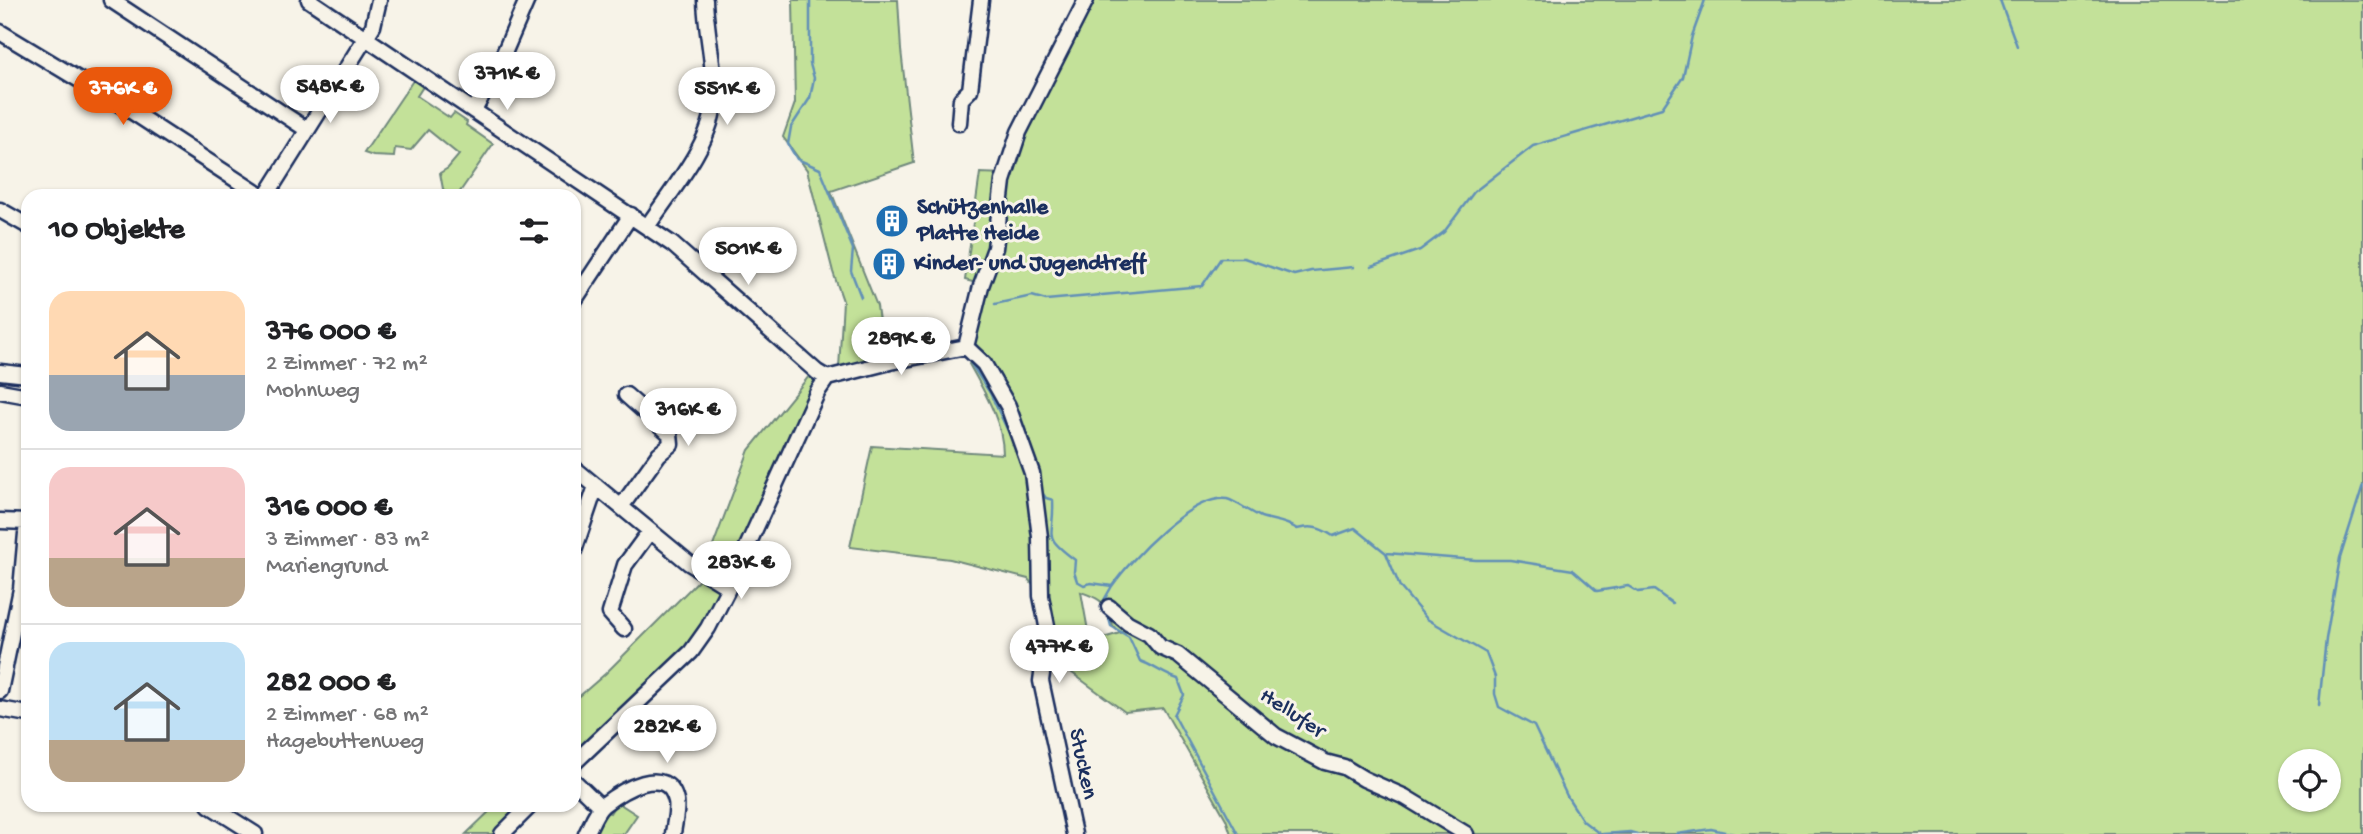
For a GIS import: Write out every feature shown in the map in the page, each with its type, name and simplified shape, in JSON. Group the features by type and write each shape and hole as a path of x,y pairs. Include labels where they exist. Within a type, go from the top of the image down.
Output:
{"street":[{"path":"111,0 306,129"},
{"path":"309,0 631,215 682,252 827,378"},
{"path":"270,189 375,21 379,0"},
{"path":"474,111 505,51 527,0"},
{"path":"647,227 698,150 709,127 713,99 705,0"},
{"path":"959,123 961,99 970,90 981,0"},
{"path":"581,756 691,652 708,628 818,391 827,378 966,347 981,286 995,247 1003,181 1019,132 1086,0"},
{"path":"0,32 141,117 250,189"},
{"path":"0,210 21,222"},
{"path":"581,290 631,215"},
{"name":"Stucken","path":"966,347 984,364 1008,406 1032,473 1040,537 1041,596 1048,631 1041,681 1074,834"},
{"path":"0,372 21,374"},
{"path":"0,391 21,395"},
{"path":"621,507 659,454 671,444 670,434 626,395"},
{"path":"581,474 689,563 728,587"},
{"path":"581,530 596,486"},
{"path":"0,521 21,522"},
{"path":"624,629 610,613 625,565 650,531"},
{"path":"0,691 21,589"},
{"name":"Hellufer","path":"1110,607 1128,623 1149,634 1160,647 1178,656 1276,736 1325,762 1344,766 1364,779 1405,797 1466,834"},
{"path":"0,709 21,713"},
{"path":"586,834 601,807 646,780 660,781 671,789 677,802 673,834"},
{"path":"581,788 601,807"},
{"path":"220,812 256,834"},
{"path":"502,834 524,812"}],"green space":[{"path":"793,0 898,0 914,163 831,191 877,306 884,359 839,368 843,301 807,170 783,137 795,103"},
{"path":"1086,0 2363,0 2363,834 1231,834 1226,819 1163,708 1125,712 1045,653 1041,596 1028,579 950,559 850,547 872,446 1003,454 1000,430 969,364 974,361 966,347 984,285 965,280 980,173 1006,174","holes":["988,380 1008,406 1027,463","1081,592 1102,602 1114,627 1120,633 1090,642"]},
{"path":"414,79 424,85 417,96 450,118 454,113 493,144 462,189 443,189 440,173 459,155 428,130 411,150 395,148 394,157 364,153"},
{"path":"809,376 818,382 710,615 688,649 581,753 581,695 701,578 749,450"},
{"path":"617,802 637,815 624,834 593,834 607,812 610,813"},
{"path":"489,812 520,812 497,834 466,834"}],"waterway":[{"path":"810,0 810,64 814,78 810,98 791,127 788,144 797,159 820,169 853,249 851,271 861,297"},
{"path":"1371,267 1420,250 1444,232 1474,192 1533,146 1662,108 1683,77 1692,36 1705,0"},
{"path":"2000,0 2017,46"},
{"path":"995,304 1032,296 1046,300 1202,286 1221,258 1244,258 1294,275 1354,267"},
{"path":"970,362 990,393 1016,448"},
{"path":"2319,705 2326,639 2340,558 2363,485"},
{"path":"1040,490 1046,498 1053,500 1053,540 1075,560 1074,572 1077,581 1084,585 1091,583 1112,586 1104,600 1106,605"},
{"path":"1112,586 1163,530 1180,517 1213,500 1227,499 1261,517 1297,529 1316,528 1333,536 1355,528 1386,553 1400,587 1427,619 1486,653 1495,677 1495,694 1499,707 1534,726 1567,796 1583,821 1600,834"},
{"path":"1386,553 1510,560 1573,570 1597,591 1628,586 1638,592 1654,590 1672,603"},
{"path":"1108,615 1111,626 1129,637 1140,661 1178,679 1184,695 1174,715 1238,834"},
{"path":"1677,834 1711,829 1734,834"},
{"path":"1603,834 1637,834"}],"place":[{"name":"Schützenhalle Platte Heide","path":"892,221"},
{"name":"Kinder- und Jugendtreff","path":"889,264"}]}
